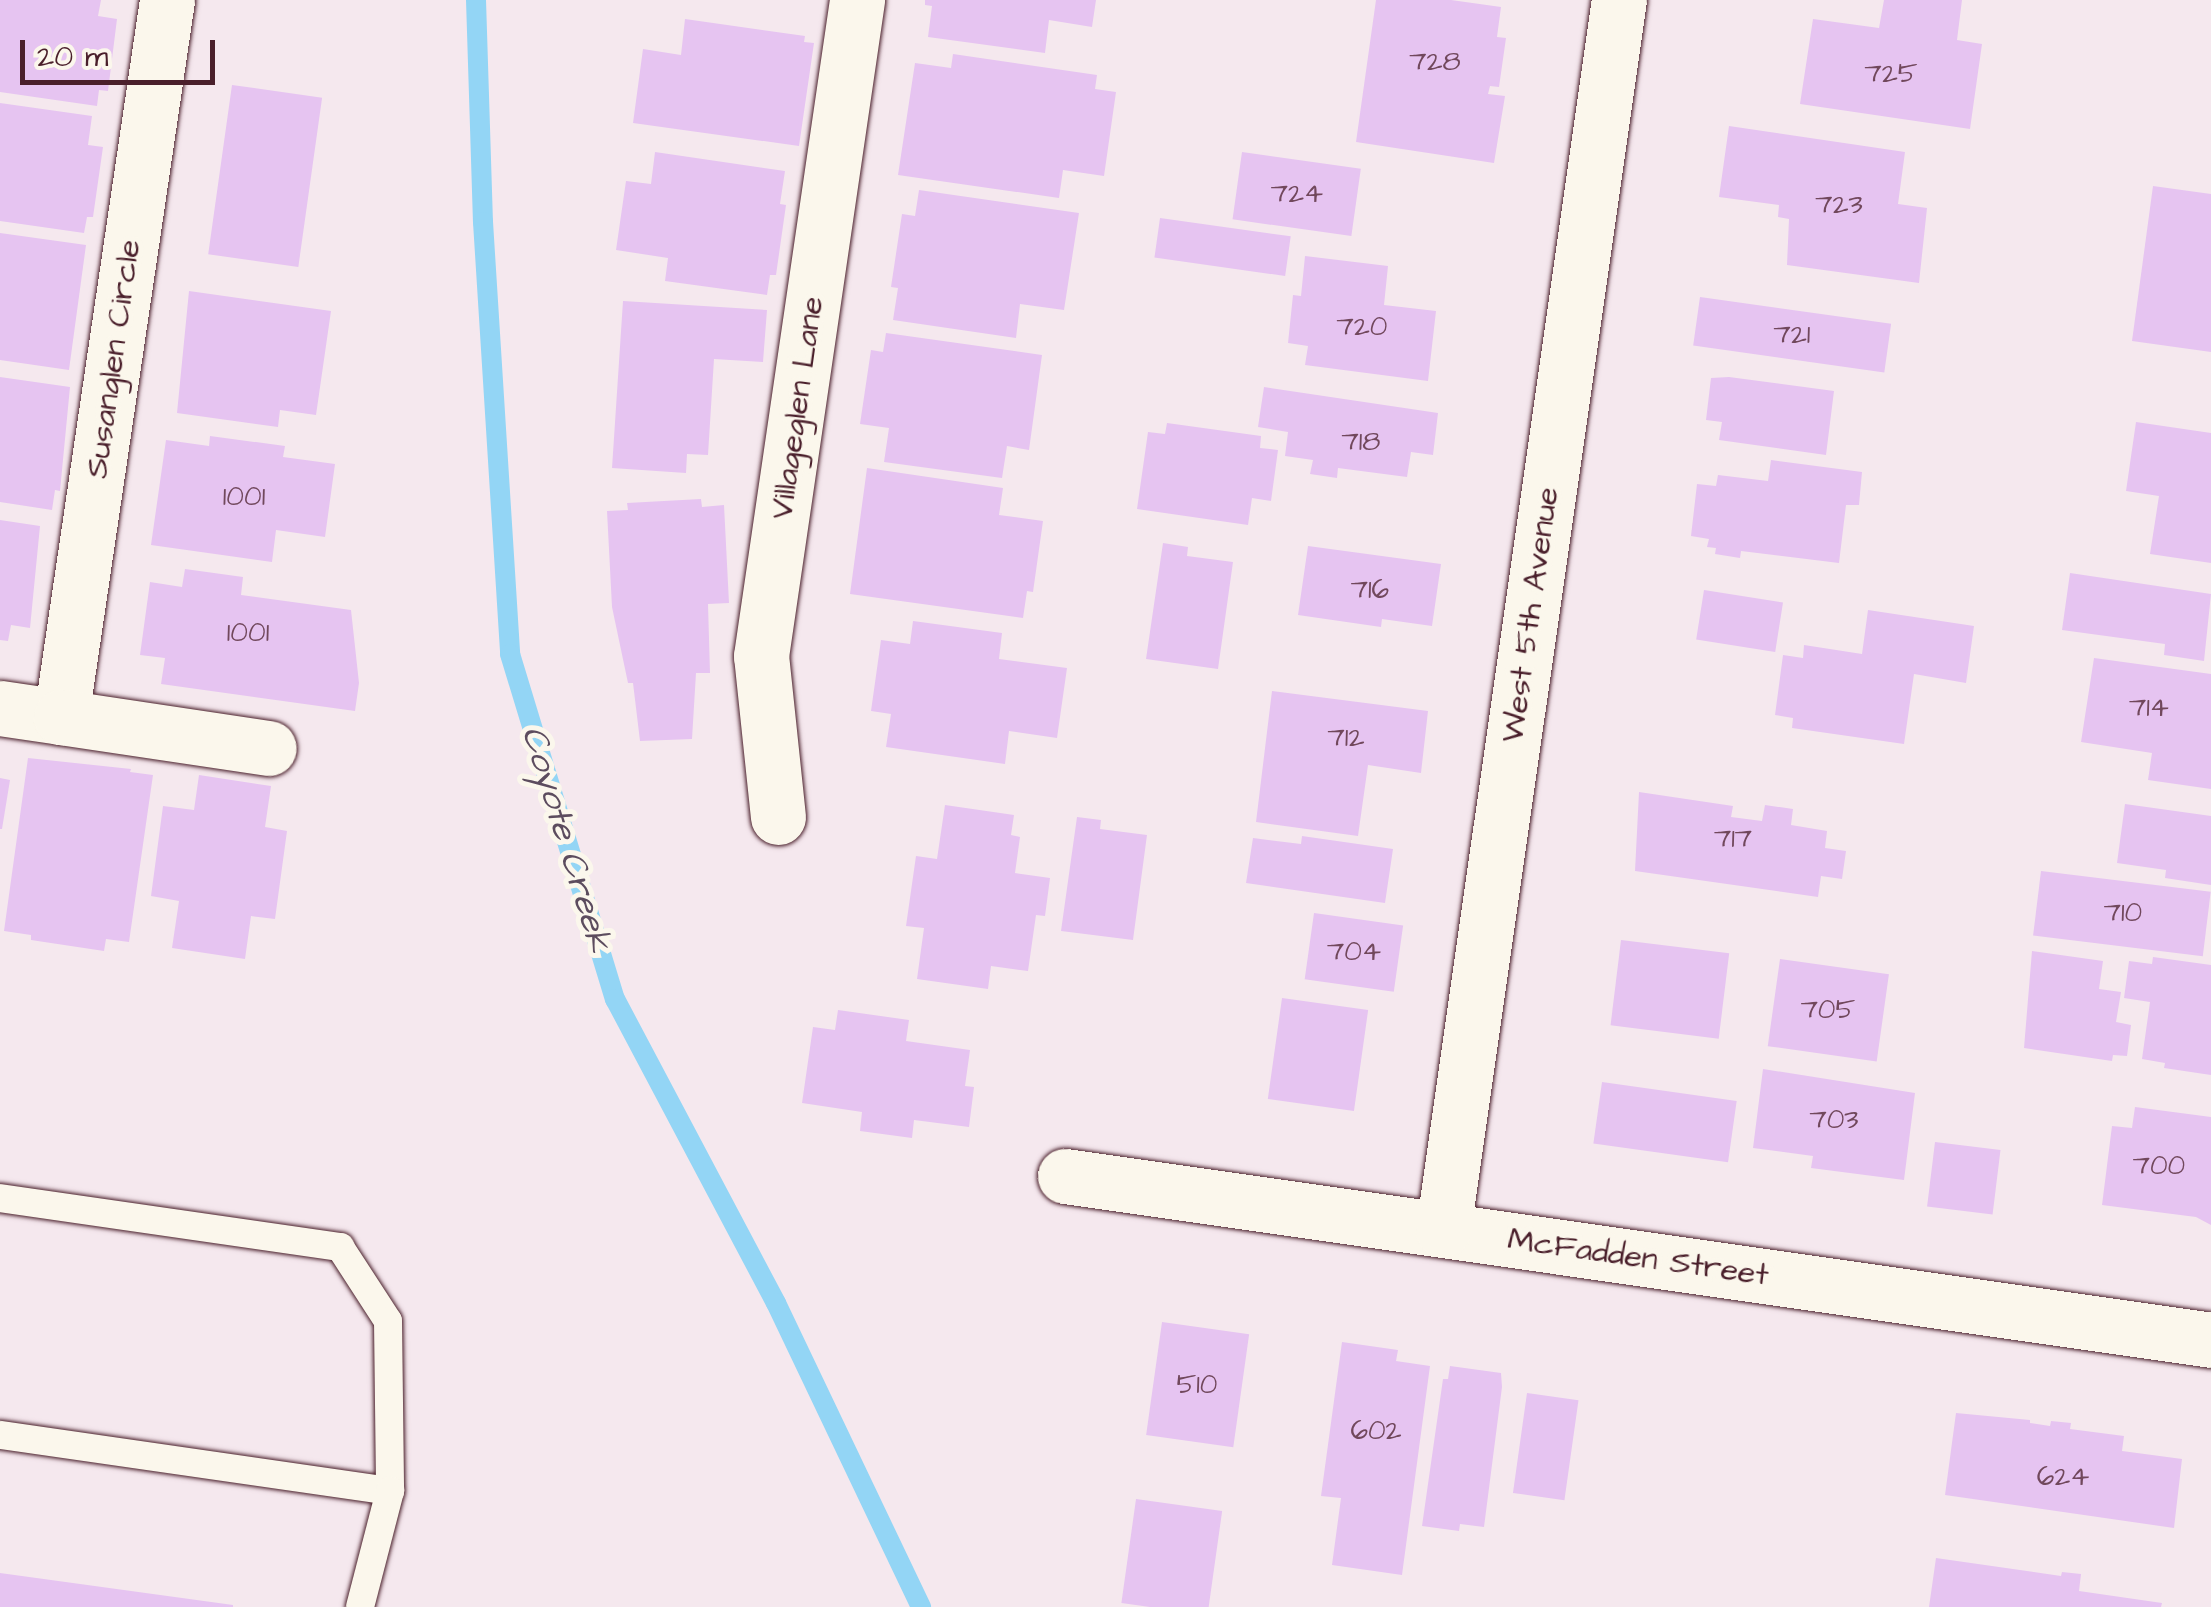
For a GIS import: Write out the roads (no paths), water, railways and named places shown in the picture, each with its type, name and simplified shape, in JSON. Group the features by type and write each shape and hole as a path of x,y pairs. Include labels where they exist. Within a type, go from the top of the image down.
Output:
{"street":[{"name":"Susanglen Circle","path":"61,717 167,0"},
{"name":"Villageglen Lane","path":"778,817 761,656 857,0"},
{"name":"West 5th Avenue","path":"1443,1230 1620,0"},
{"path":"0,708 269,748"},
{"name":"McFadden Street","path":"1065,1176 2211,1340"}],"lane":[{"path":"0,1198 340,1247 388,1321 390,1492 360,1607"},
{"path":"0,1435 390,1492"}],"waterway":[{"name":"Coyote Creek","path":"476,0 483,222 510,654 615,999 776,1303 921,1607"}]}
